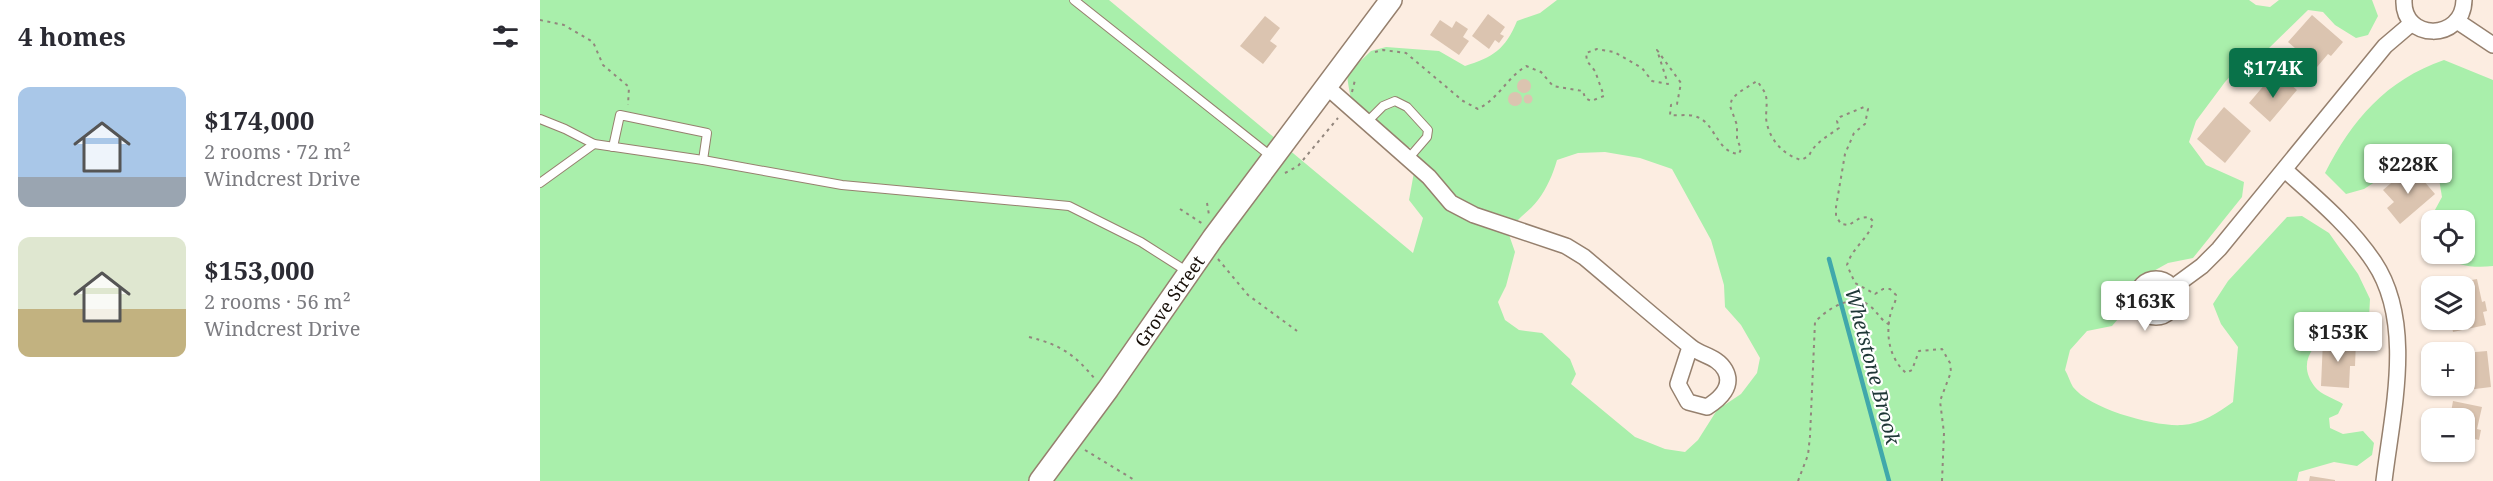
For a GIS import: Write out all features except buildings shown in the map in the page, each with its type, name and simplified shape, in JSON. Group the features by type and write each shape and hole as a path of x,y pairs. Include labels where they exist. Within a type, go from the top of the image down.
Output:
{"main road":[{"name":"Grove Street","path":"1040,481 1106,392 1213,238 1391,0"}],"street":[{"path":"2404,0 2406,14 2412,23 2430,32 2441,31 2457,21 2462,13 2464,0"},
{"path":"2457,21 2493,45"},
{"path":"2172,288 2202,266 2285,170 2385,46 2412,23"},
{"path":"1327,87 1429,177 1451,203 1474,215 1566,246 1584,257 1690,347"},
{"path":"2285,170 2344,224 2375,263 2395,318 2398,369 2395,411 2384,481"}],"lane":[{"path":"1074,0 1273,158"},
{"path":"1366,123 1383,106 1395,101 1407,107 1428,130 1427,137 1408,159"},
{"path":"613,147 620,115 707,133 703,160"},
{"path":"540,119 594,144 703,160 842,185 1069,206 1141,242 1189,273"},
{"path":"540,183 594,144"}],"path":[{"path":"540,20 564,25 593,42 603,65 629,87 627,117"},
{"path":"1369,55 1383,50 1406,53 1463,101 1478,109 1492,101 1516,73 1526,66 1541,72 1553,86 1583,90 1585,98 1591,101 1604,96 1595,72 1587,61 1586,53 1597,49 1622,56 1642,68 1652,81 1668,84 1657,50 1681,82 1677,104 1671,105 1670,115 1696,116 1714,132 1723,148 1733,154 1739,154 1741,149 1737,139 1737,125 1730,106 1732,99 1757,81 1766,94 1766,118 1771,137 1787,153 1801,160 1809,156 1812,148 1839,128 1840,117 1864,107 1868,109 1865,124 1854,133 1845,154 1836,216 1841,224 1849,225 1860,218 1869,216 1873,221 1871,230 1851,252 1847,265 1855,283 1875,294 1883,289 1890,289 1896,295 1890,325 1889,348 1897,365 1906,373 1912,370 1919,351 1942,349 1950,363 1951,372 1940,401 1944,433 1942,481"},
{"path":"1273,158 1279,173 1290,172 1298,166 1333,126 1346,105 1359,74"},
{"path":"1180,209 1205,225 1213,238 1217,257 1248,295 1297,331"},
{"path":"1798,481 1808,455 1815,322 1827,309 1851,302 1866,303 1881,320 1890,325"},
{"path":"1029,337 1054,343 1068,351 1081,361 1106,392"},
{"path":"1070,440 1136,481"}],"green space":[{"path":"540,0 1109,0 1413,253 1423,218 1409,200 1418,150 1387,137 1359,119 1352,104 1347,74 1371,51 1386,47 1439,51 1465,66 1475,63 1503,46 1517,21 1540,13 1557,0 2249,0 2256,5 2270,7 2279,0 2372,0 2378,16 2368,35 2356,38 2335,25 2323,12 2308,10 2268,49 2249,56 2225,82 2196,121 2189,142 2206,165 2244,182 2242,197 2193,258 2168,263 2123,288 2125,311 2112,326 2087,331 2070,350 2065,370 2073,387 2081,395 2108,409 2140,420 2182,425 2203,420 2221,410 2233,402 2238,347 2221,324 2213,304 2228,281 2287,217 2302,216 2329,233 2358,274 2370,299 2369,318 2360,327 2351,331 2329,331 2312,350 2307,363 2307,371 2317,390 2343,404 2338,414 2329,418 2330,428 2343,434 2363,431 2374,443 2372,455 2357,466 2334,462 2299,472 2297,481 540,481","holes":["1605,152 1640,158 1672,169 1711,240 1724,285 1725,307 1741,325 1760,358 1757,373 1741,394 1717,410 1698,440 1685,452 1665,449 1635,437 1571,384 1576,374 1570,359 1542,333 1519,330 1505,320 1498,302 1506,286 1515,252 1508,232 1535,204 1549,181 1557,160 1578,153"]},
{"path":"2444,60 2493,80 2493,266 2460,264 2475,264 2475,210 2435,210 2442,197 2439,179 2427,163 2412,158 2364,189 2346,194 2325,173 2347,136 2373,104 2423,68"}],"waterway":[{"name":"Whetstone Brook","path":"1829,259 1889,481"}]}
